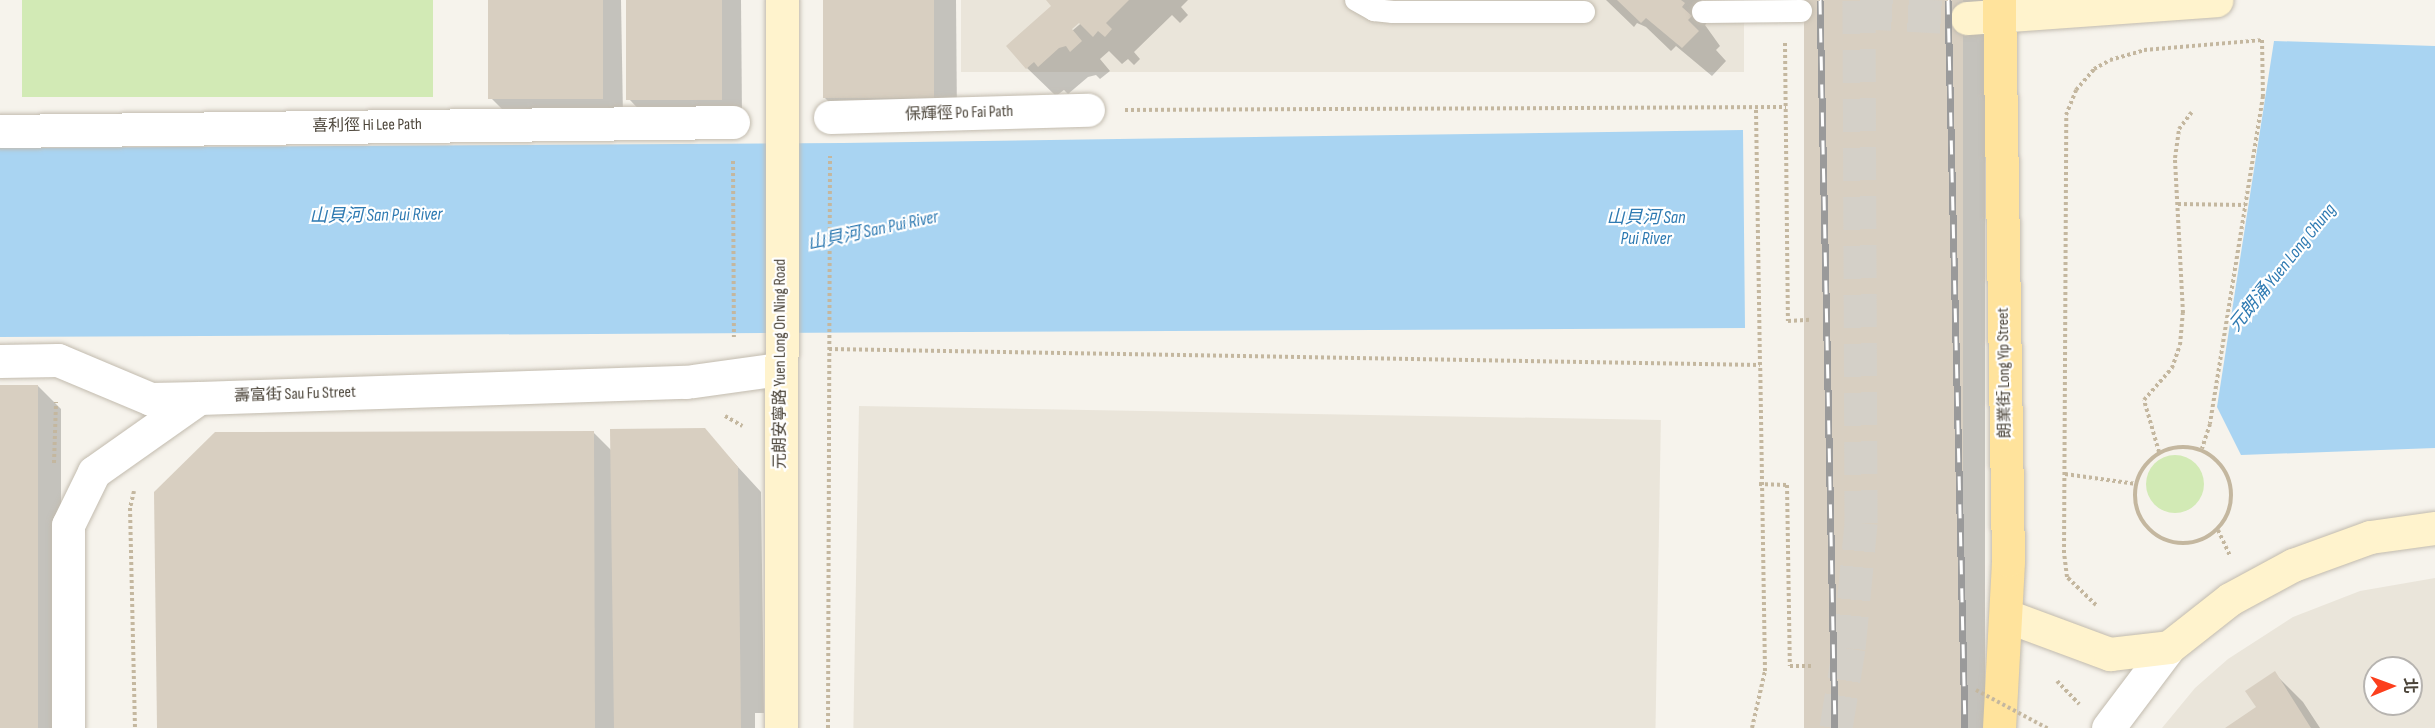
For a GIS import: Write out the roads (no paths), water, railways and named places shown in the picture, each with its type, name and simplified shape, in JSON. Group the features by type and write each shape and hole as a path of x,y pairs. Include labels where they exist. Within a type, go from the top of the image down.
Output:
{"main road":[{"name":"朗業街 Long Yip Street","path":"1999,9 2007,616 1999,728"}],"street":[{"name":"元朗安寧路 Yuen Long On Ning Road","path":"781,728 782,0"},
{"path":"1967,18 1999,9 2216,0"},
{"name":"保輝徑 Po Fai Path","path":"830,117 1088,110"},
{"name":"喜利徑 Hi Lee Path","path":"0,131 733,122"},
{"name":"壽富街 Sau Fu Street","path":"0,362 58,360 152,399 686,382 780,363"},
{"path":"68,728 68,525 93,472 199,398"},
{"path":"2108,728 2169,647 2230,599 2293,565 2370,537 2435,528"},
{"path":"2007,616 2110,654 2169,647"}],"lane":[{"path":"1356,0 1374,10 1393,12 1454,6 1584,12"},
{"path":"1703,12 1793,11"}],"water":[{"name":"元朗涌 Yuen Long Chung","path":"2274,41 2435,46 2435,448 2241,455 2217,407"},
{"name":"山貝河 San Pui River","path":"1743,130 1745,328 0,337 0,148 843,143"}],"tunnel":[{"path":"1836,728 1849,648 1861,523 1859,0"},
{"path":"1859,12 1967,18"}],"railway":[{"path":"1820,0 1835,728"},
{"path":"1948,0 1965,728"}]}
